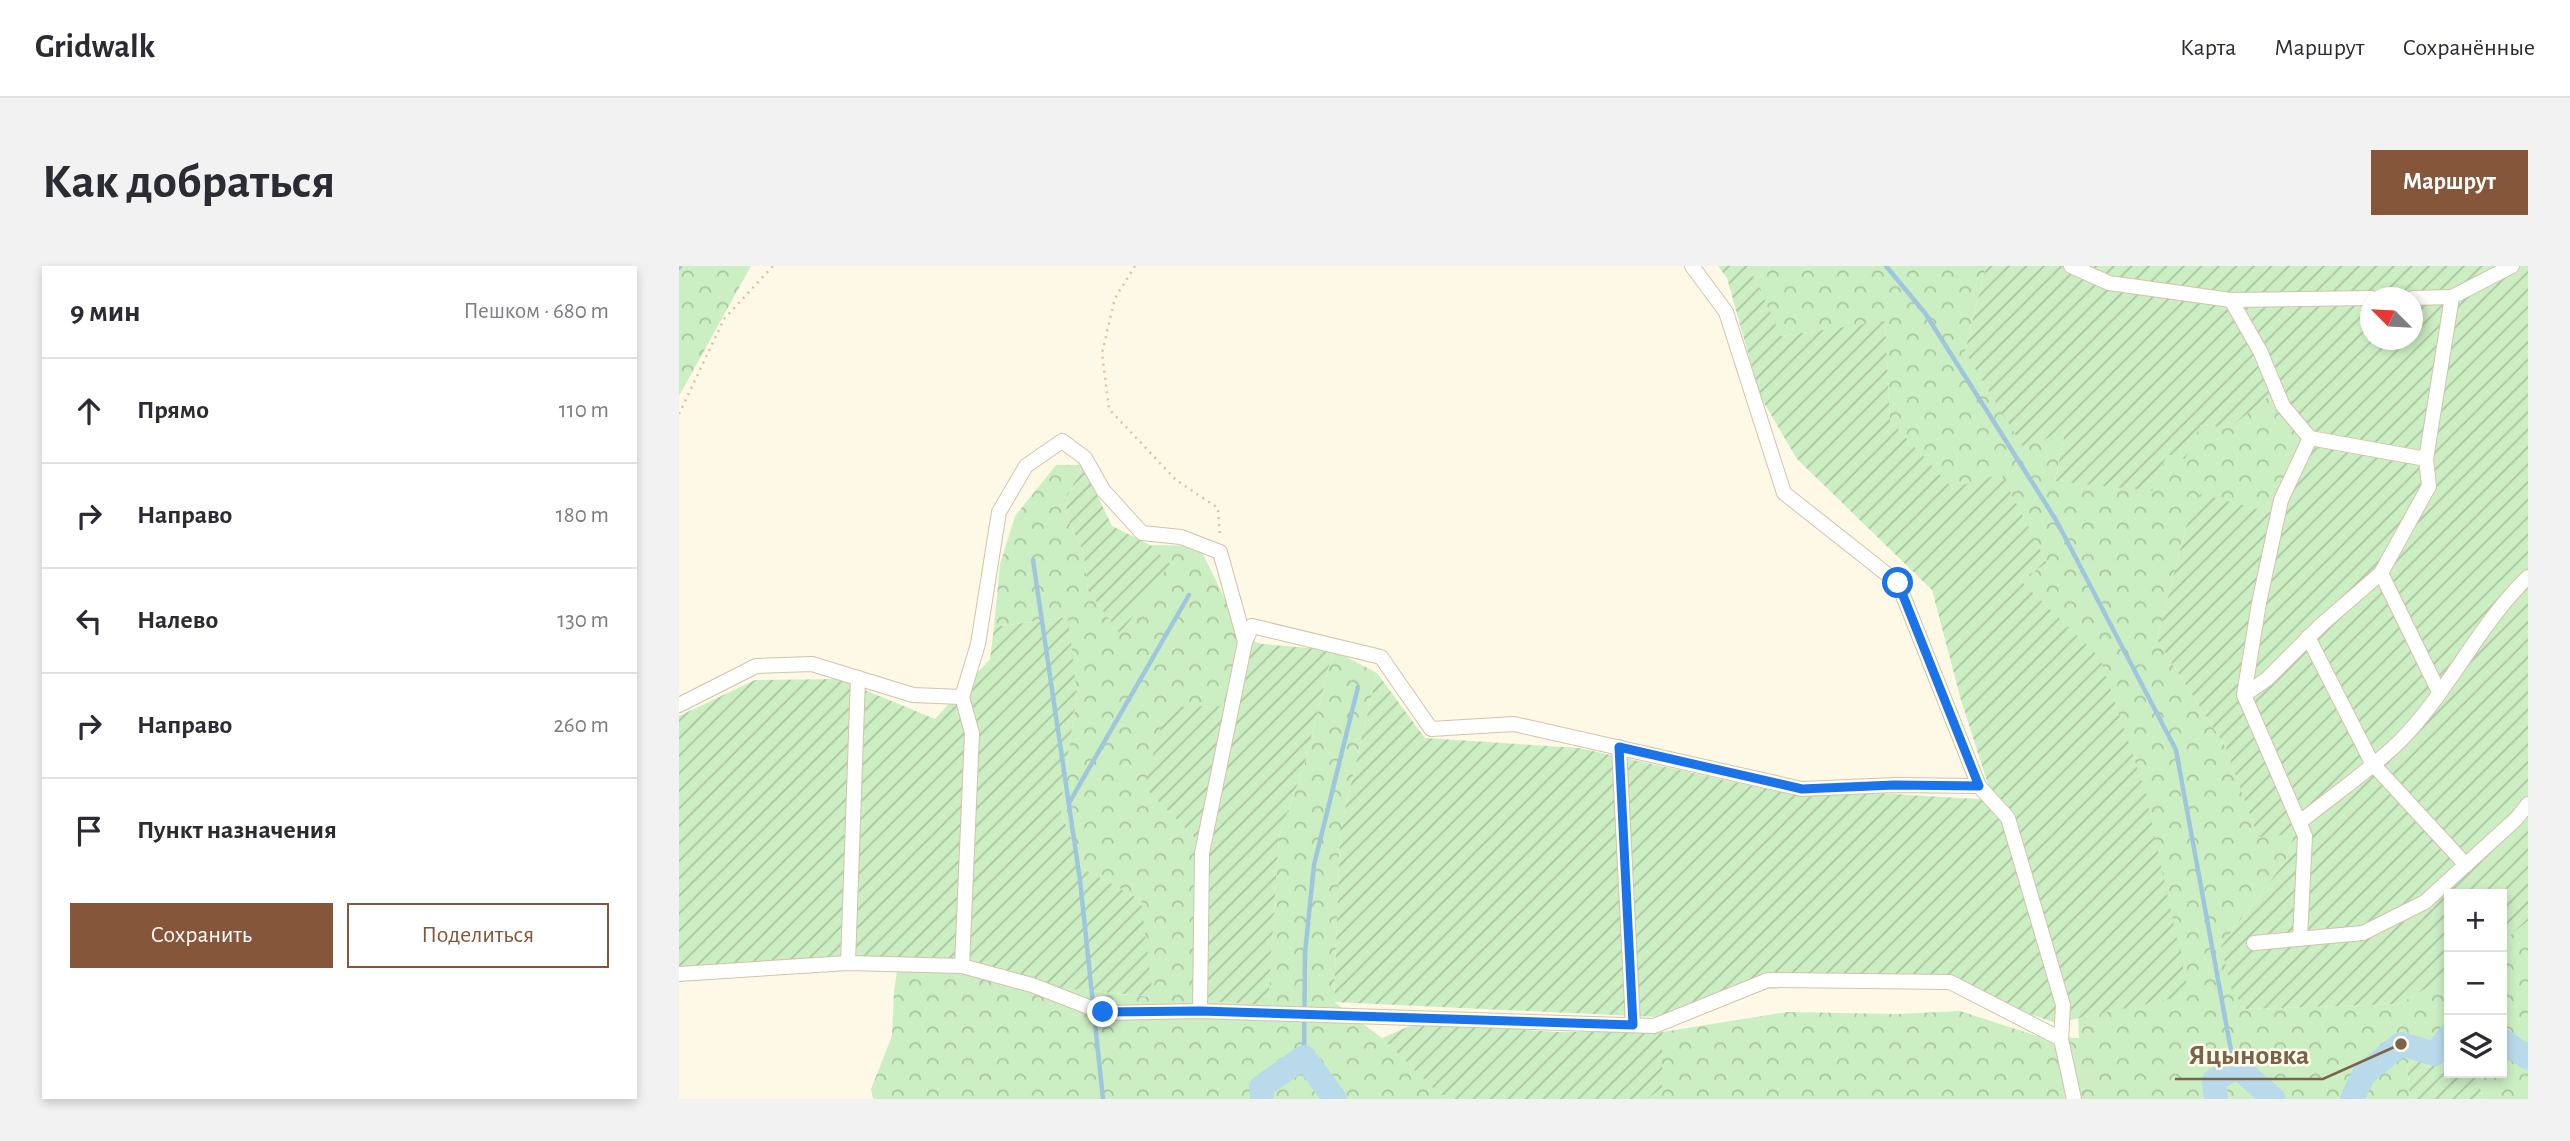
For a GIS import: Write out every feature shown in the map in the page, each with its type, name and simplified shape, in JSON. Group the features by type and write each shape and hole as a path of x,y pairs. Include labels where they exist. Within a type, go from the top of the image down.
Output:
{"lane":[{"path":"1692,266 1726,312 1784,493 1898,583 1979,786 2008,818 2063,1004 2061,1039 2074,1099"},
{"path":"2071,266 2109,283 2231,300 2360,298"},
{"path":"2423,298 2452,298 2512,266"},
{"path":"2244,695 2267,678 2308,637 2381,573 2429,486 2426,459 2452,298"},
{"path":"2231,300 2260,351 2283,405 2310,438 2426,459"},
{"path":"2299,939 2305,836 2244,695 2259,603 2281,500 2310,438"},
{"path":"963,966 972,733 962,697 978,644 999,512 1026,466 1062,441 1085,458 1103,490 1142,533 1181,537 1220,552 1245,642"},
{"path":"2381,573 2439,692"},
{"path":"2299,823 2399,741 2455,674 2508,596 2528,577"},
{"path":"1200,1011 1202,853 1245,642 1252,626 1381,657 1431,729 1514,724 1802,789 1894,785 1979,786"},
{"path":"2308,637 2372,764 2466,865"},
{"path":"679,705 756,666 812,664 913,695 962,697"},
{"path":"848,963 858,678"},
{"path":"1619,747 1633,1025"},
{"path":"2254,943 2363,933 2425,902 2516,819 2528,804"},
{"path":"679,974 848,963 963,966 1032,985 1103,1012 1200,1011 1654,1026 1768,980 1950,982 2061,1039"}],"path":[{"path":"679,414 725,319 773,266"},
{"path":"1135,266 1115,298 1102,353 1109,409 1176,480 1218,508 1220,552"}],"green space":[{"path":"679,266 751,266 679,396"},
{"path":"1718,266 1749,266 1781,336 1885,321 1890,420 1952,488 2001,474 2047,563 2020,580 2100,658 2145,791 2189,995 2056,1023 1960,990 1854,983 1750,990 1657,1017 1334,1002 1340,831 1377,673 1425,738 1579,748 1779,792 1876,793 1993,800 1961,700 1932,590 1797,459 1760,396 1727,278"},
{"path":"1749,266 1986,266 1965,352 2065,432 2055,481 2167,453 2201,425 2230,428 2269,396 2302,441 2273,513 2187,523 2157,640 2225,746 2258,836 2294,833 2286,860 2221,946 2246,1009 2399,1004 2444,978 2444,1051 2407,1063 2410,1099 1647,1099 1662,1088 1662,1032 1787,1012 1898,1014 1960,1011 2037,1036 2079,1038 2078,1018 2188,995 2100,659 2020,580 2047,563 2001,475 1952,489 1890,420 1885,322 1780,336"},
{"path":"1986,266 2528,266 2528,921 2507,938 2507,889 2444,889 2444,978 2399,1004 2246,1009 2232,991 2221,946 2286,860 2294,834 2258,837 2225,746 2157,640 2187,523 2200,494 2273,513 2302,441 2269,396 2230,428 2201,425 2185,459 2167,454 2152,491 2055,481 2065,432 2023,447 1965,352"},
{"path":"1056,465 1083,465 1066,499 1067,518 1083,551 1088,590 1169,564 1150,545 1199,546 1244,638 1228,706 1144,787 1195,838 1203,1001 1268,1005 1279,836 1304,766 1333,650 1377,673 1340,831 1334,1002 1382,1038 1439,1094 1455,1099 873,1099 871,1089 892,1036 899,958 1062,988 1152,997 1141,900 1082,868 1060,809 1077,695 1067,617 994,627 1000,564 1015,516"},
{"path":"1083,465 1112,526 1150,545 1170,564 1120,634 1088,590 1083,551 1067,518 1066,499"},
{"path":"1068,617 1077,695 1060,809 1082,868 1141,900 1153,997 1062,988 899,958 679,981 679,716 755,680 838,679 935,719 990,659 994,627"},
{"path":"1244,638 1262,644 1333,650 1304,766 1279,836 1268,1005 1203,1001 1195,838 1144,787 1167,707 1228,706"},
{"path":"2528,921 2528,1099 2483,1099 2477,1078 2507,1078 2507,938"},
{"path":"1419,1022 1556,1032 1662,1032 1662,1088 1647,1099 1455,1099 1439,1094 1382,1038"},
{"path":"2444,1051 2444,1078 2477,1078 2483,1099 2410,1099 2407,1063"}],"waterway":[{"path":"1886,266 1925,313 2056,520 2176,750 2236,1066"},
{"path":"1033,560 1080,880 1103,1099"},
{"path":"1069,803 1189,595"},
{"path":"1304,1057 1305,953 1314,865 1358,687"},
{"path":"2352,1099 2364,1074 2401,1044 2435,1054 2444,1042"},
{"path":"2507,1043 2528,1058"},
{"path":"1262,1099 1261,1087 1304,1057 1335,1099"},
{"path":"2216,1099 2214,1081 2236,1066 2274,1099"}],"place":[{"name":"Яцыновка","path":"2401,1044"}],"route":[{"path":"1103,1012 1200,1011 1633,1025 1619,747 1802,789 1894,785 1979,786 1898,583"}]}
